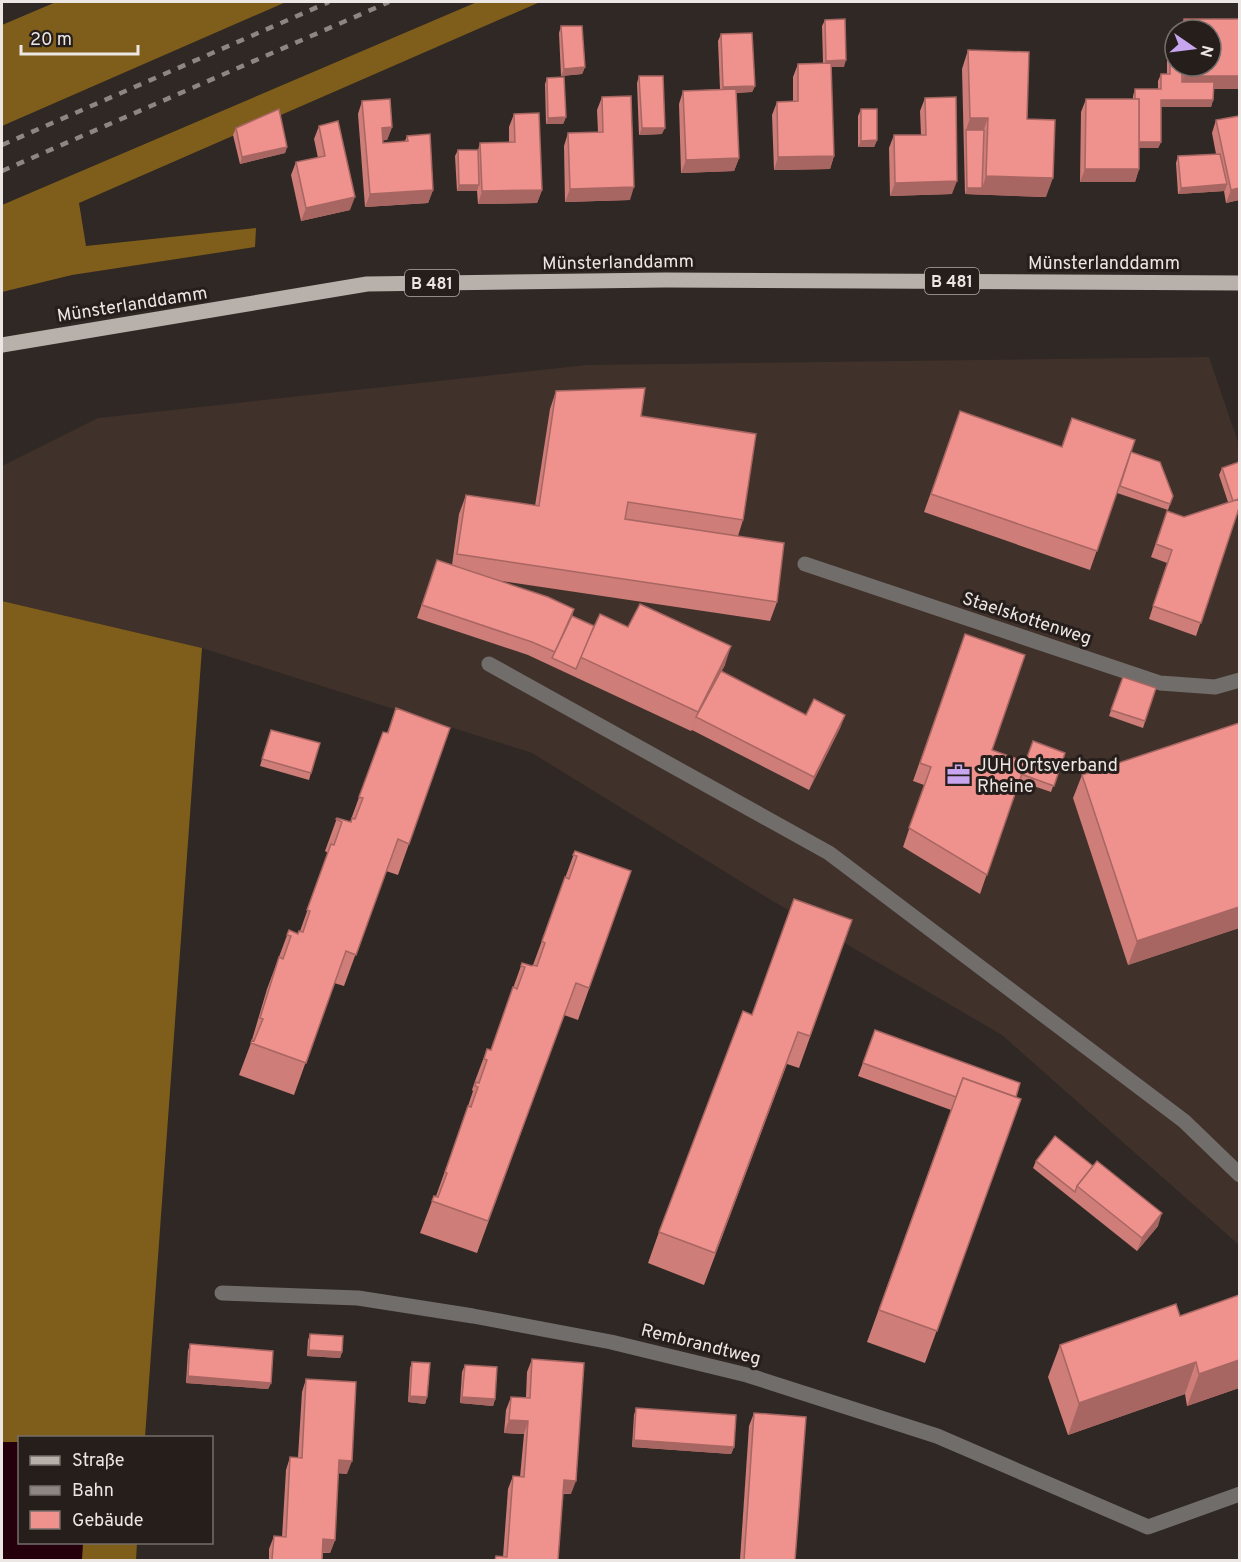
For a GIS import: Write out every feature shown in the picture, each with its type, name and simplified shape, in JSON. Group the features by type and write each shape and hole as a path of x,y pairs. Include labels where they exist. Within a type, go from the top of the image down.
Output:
{"main road":[{"name":"Münsterlanddamm","path":"2,345 367,284 665,280 1239,283"}],"street":[{"name":"Staelskottenweg","path":"805,564 1160,683 1215,687 1239,680"},
{"path":"489,664 829,853 1184,1121 1239,1175"},
{"name":"Rembrandtweg","path":"222,1293 358,1298 473,1316 611,1342 747,1375 938,1436 1148,1527 1239,1494"}],"shaded area":[{"path":"56,2 286,2 2,126 2,25"},
{"path":"477,2 540,2 79,203 86,246 256,228 255,247 72,275 2,292 2,205"},
{"path":"1209,357 1240,448 1239,1245 1002,1035 771,900 532,753 202,648 2,601 2,466 98,418 587,365"},
{"path":"2,601 202,648 145,1436 18,1436 18,1544 137,1544 136,1560 2,1560"},
{"path":"2,1442 18,1442 18,1544 83,1544 82,1560 2,1560"}],"building":[{"path":"845,19 846,60 826,61 825,20"},
{"path":"1223,19 1239,19 1239,76 1223,76"},
{"path":"561,26 582,26 585,67 564,69"},
{"path":"752,33 755,86 723,87 721,34"},
{"path":"968,50 1029,52 1027,119 1055,120 1053,178 986,176 988,118 970,118"},
{"path":"831,63 834,156 778,157 777,102 798,101 798,64"},
{"path":"1161,74 1163,78 1182,78 1182,82 1214,82 1213,100 1161,100 1161,142 1139,142 1139,99 1135,99 1135,89 1161,89"},
{"path":"639,76 663,76 665,128 642,128"},
{"path":"564,77 566,117 548,118 547,78"},
{"path":"736,89 739,158 686,160 683,91"},
{"path":"631,96 634,187 570,189 568,133 603,132 602,97"},
{"path":"956,97 957,181 895,183 894,135 926,135 925,98"},
{"path":"390,99 392,127 382,128 383,143 408,141 407,136 430,134 433,190 370,194 362,101"},
{"path":"1086,99 1139,99 1139,169 1085,169"},
{"path":"279,109 287,147 242,157 236,128"},
{"path":"861,109 877,109 877,140 861,141"},
{"path":"539,113 542,190 482,191 480,143 515,142 514,114"},
{"path":"1239,116 1239,188 1231,190 1216,120"},
{"path":"338,121 355,197 306,208 296,162 325,156 319,126"},
{"path":"966,130 984,130 982,188 967,188"},
{"path":"458,150 478,150 479,185 459,185"},
{"path":"1220,154 1227,184 1181,188 1178,156"},
{"path":"645,388 641,416 756,434 743,520 628,502 625,519 784,543 777,602 457,554 466,495 539,506 556,391"},
{"path":"960,411 1062,447 1072,418 1135,440 1097,551 931,494"},
{"path":"1131,452 1160,462 1173,496 1170,504 1120,486"},
{"path":"1239,462 1239,499 1233,501 1222,468"},
{"path":"1239,499 1239,508 1201,623 1153,606 1172,550 1156,544 1167,511 1184,517"},
{"path":"437,560 548,597 574,609 555,652 422,605"},
{"path":"640,604 731,646 698,712 580,657 600,614 628,627"},
{"path":"572,616 594,626 576,669 552,658"},
{"name":"JUH Ortsverband Rheine","path":"965,634 1025,655 992,750 1026,762 987,875 909,828 931,767 920,763"},
{"path":"721,671 806,715 814,699 845,715 814,777 696,717"},
{"path":"1123,677 1156,688 1145,721 1111,710"},
{"path":"396,708 450,728 409,844 398,839 356,955 346,951 306,1063 251,1043 263,1019 260,1018 279,957 283,959 291,936 287,935 289,930 298,934 299,931 303,932 310,911 307,910 331,844 334,845 342,822 336,819 351,822 352,818 355,819 363,798 359,797 383,732 388,733"},
{"path":"1239,723 1239,907 1137,941 1082,775"},
{"path":"271,730 320,743 311,773 262,759"},
{"path":"1033,741 1065,753 1054,786 1021,774"},
{"path":"575,851 631,871 589,988 576,983 488,1221 432,1201 434,1196 438,1197 468,1106 471,1107 478,1087 475,1086 476,1082 479,1083 487,1060 484,1059 487,1049 491,1050 513,987 517,989 525,967 521,966 522,963 537,966 545,943 542,941 565,877 569,879 577,856 573,855"},
{"path":"794,899 852,920 810,1036 798,1032 715,1253 659,1232 743,1011 752,1015"},
{"path":"875,1030 1020,1083 1016,1097 963,1078 956,1097 863,1063"},
{"path":"963,1078 1021,1099 937,1331 879,1310"},
{"path":"1055,1136 1093,1166 1075,1192 1036,1161"},
{"path":"1097,1161 1162,1213 1142,1238 1077,1186"},
{"path":"1239,1295 1239,1360 1199,1374 1196,1362 1079,1403 1060,1345 1176,1304 1180,1316"},
{"path":"310,1334 343,1336 342,1352 309,1350"},
{"path":"190,1344 273,1351 271,1383 188,1376"},
{"path":"532,1359 584,1363 576,1481 564,1480 558,1560 495,1560 496,1556 507,1557 513,1476 524,1477 528,1421 509,1420 511,1397 530,1398"},
{"path":"412,1362 430,1363 427,1397 410,1396"},
{"path":"465,1365 497,1367 495,1399 462,1397"},
{"path":"306,1379 356,1382 352,1461 339,1460 335,1540 323,1539 322,1560 272,1560 274,1536 286,1537 290,1457 302,1458"},
{"path":"636,1408 736,1415 734,1447 634,1440"},
{"path":"754,1413 806,1417 795,1560 744,1560"}],"railway":[{"path":"2,145 329,2"},
{"path":"2,171 389,2"}],"place":[{"name":"JUH Ortsverband Rheine","path":"959,775"}]}
